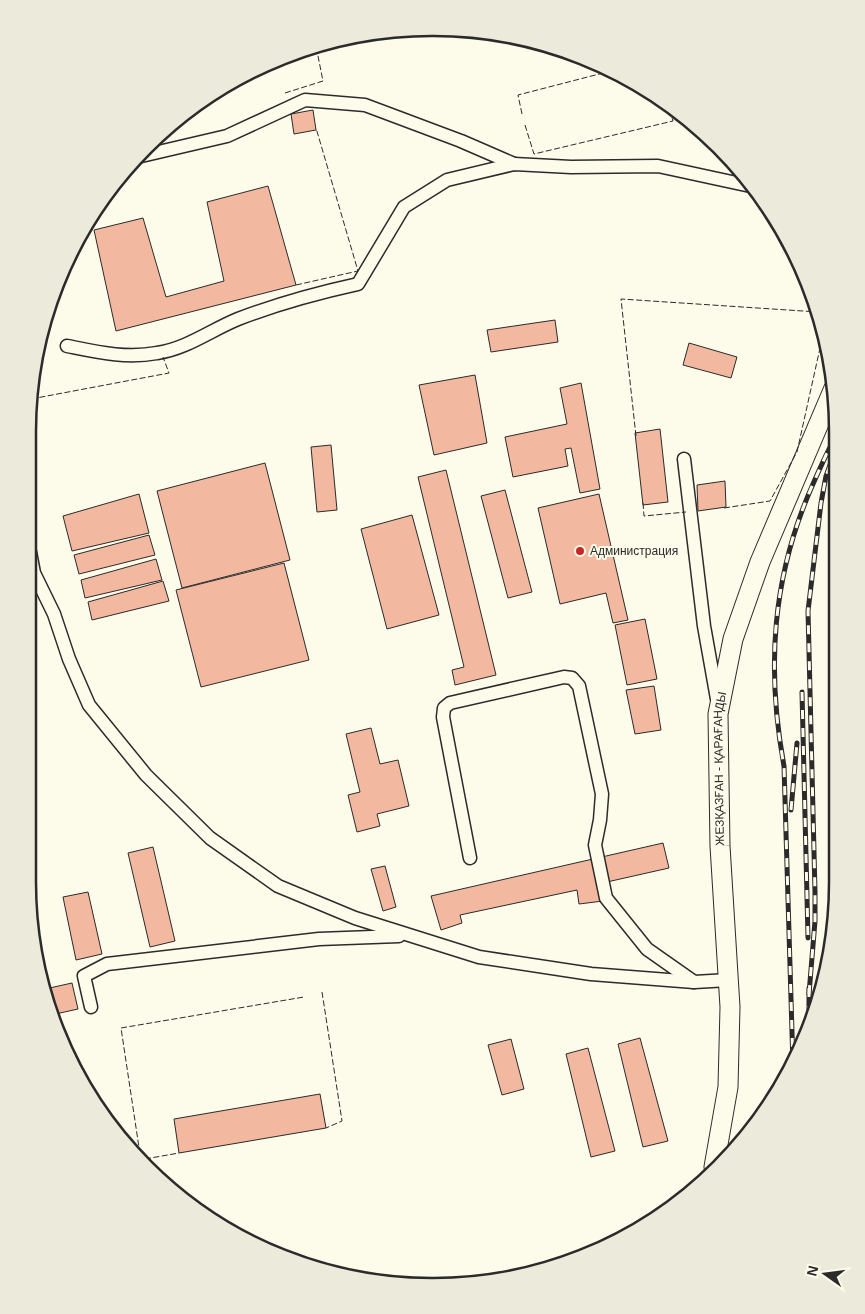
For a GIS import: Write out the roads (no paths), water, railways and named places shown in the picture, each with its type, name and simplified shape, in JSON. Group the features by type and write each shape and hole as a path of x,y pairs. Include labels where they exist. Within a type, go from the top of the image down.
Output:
{"highway":[{"name":"ЖЕЗҚАЗҒАН - ҚАРАҒАНДЫ","path":"715,1159 728,1087 730,1006 720,846 719,709 733,639 760,562 828,403"}],"lane":[{"path":"150,154 227,136 275,116 305,100 366,105 461,141 514,164"},
{"path":"67,346 117,356 157,354 177,348 238,319 312,294 358,284 404,206 448,180 514,164 658,166 741,184"},
{"path":"684,459 704,626 719,709"},
{"path":"36,577 54,614 69,659 89,705 146,776 210,838 278,886 355,918 479,957 591,974 694,982 729,980"},
{"path":"470,858 443,717 444,708 450,703 564,676 572,678 579,686 602,794 596,845 606,898 647,950 694,982"},
{"path":"91,1007 84,976 107,964 319,939 410,935"}],"railway":[{"path":"792,1047 784,766 775,694 774,658 776,623 781,588 799,519 829,450"},
{"path":"809,994 815,921 815,892 808,611 821,503 829,468"},
{"path":"802,692 808,938"},
{"path":"791,810 797,743"},
{"path":"809,988 809,1005"}],"place":[{"name":"Администрация","path":"580,551"}]}
